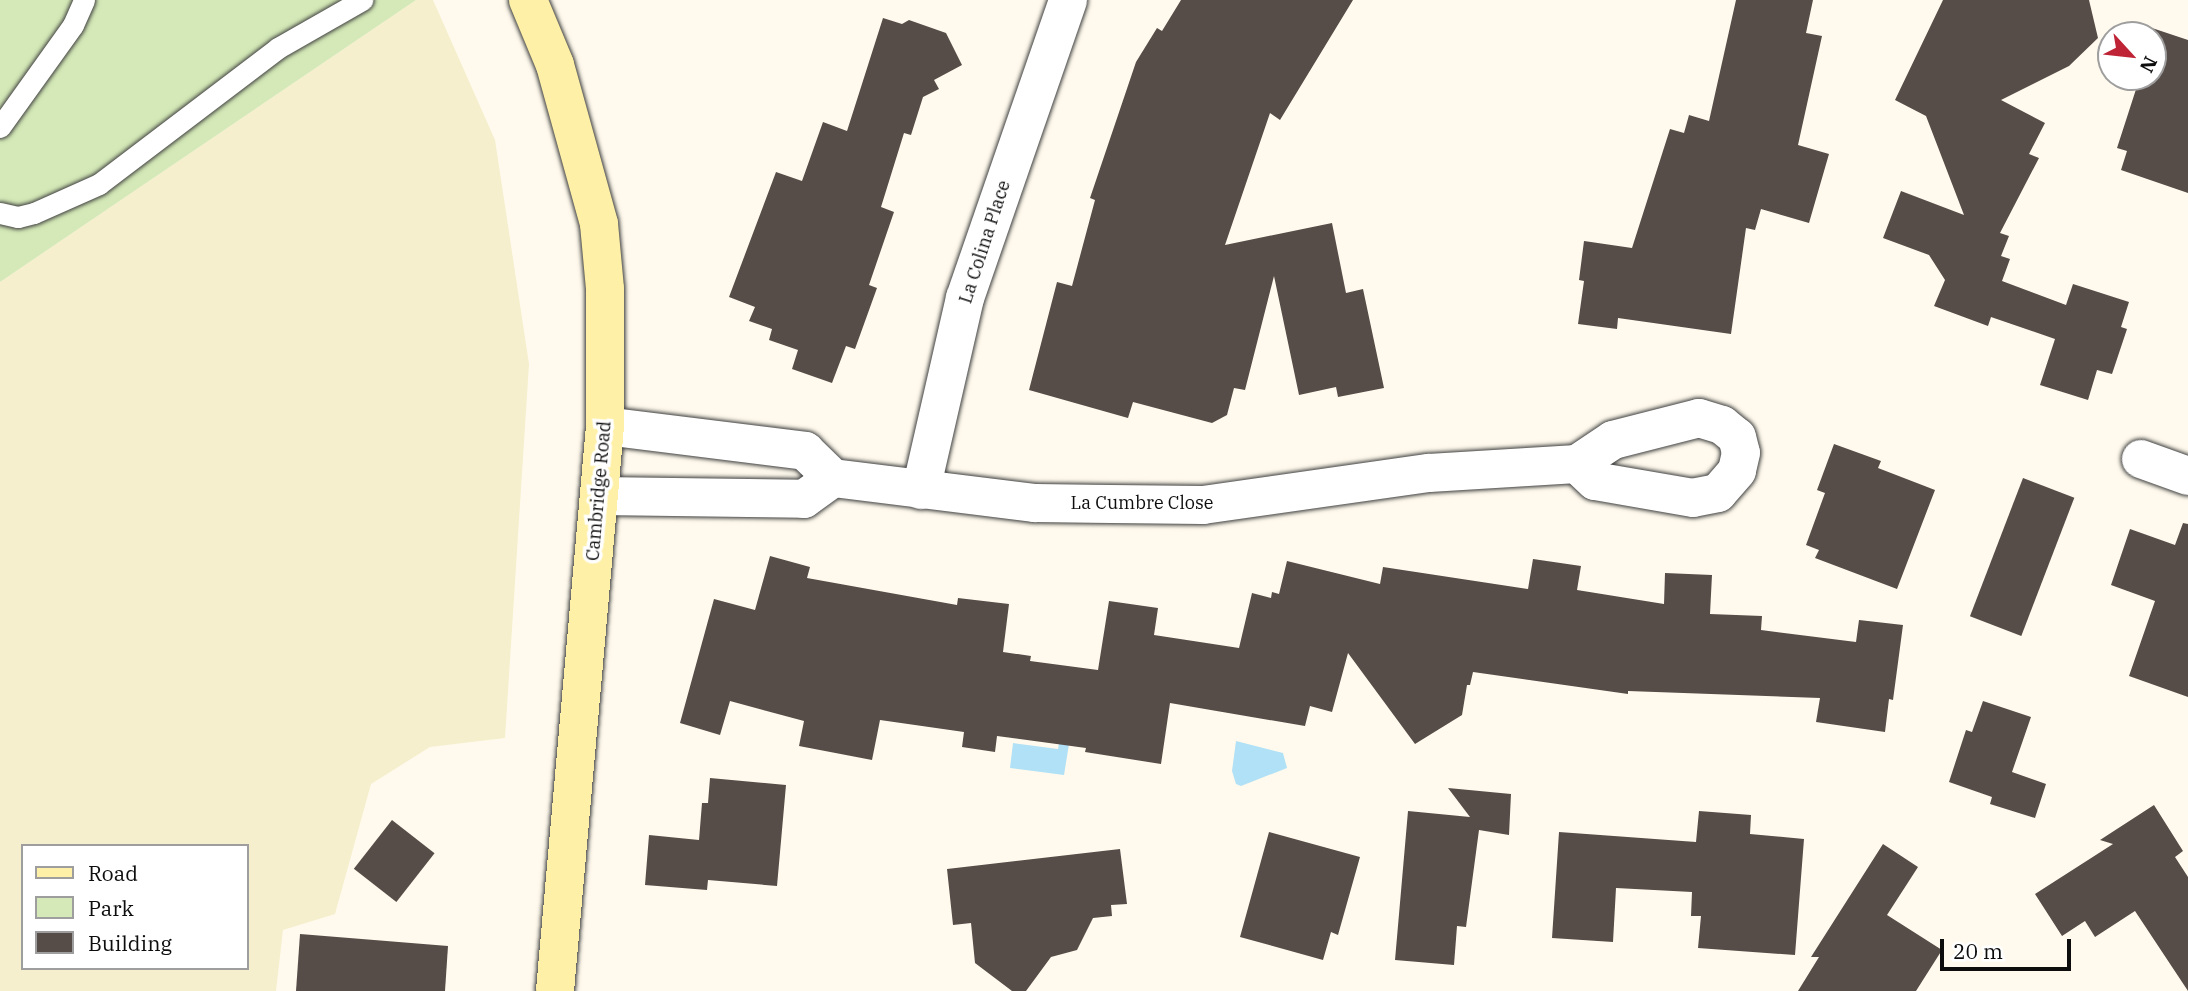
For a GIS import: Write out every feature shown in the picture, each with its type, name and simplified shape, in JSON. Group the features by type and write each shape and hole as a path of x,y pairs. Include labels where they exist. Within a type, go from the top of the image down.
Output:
{"main road":[{"name":"Cambridge Road","path":"528,0 555,65 599,224 605,289 606,426 555,991"}],"street":[{"name":"La Colina Place","path":"921,490 965,298 1068,0"},
{"path":"599,496 804,499 833,478 805,450 606,426"},
{"path":"2141,459 2188,476"},
{"name":"La Cumbre Close","path":"833,478 1035,503 1203,505 1429,473 1577,464"}],"lane":[{"path":"0,127 73,25 84,0"},
{"path":"0,213 18,217 34,213 99,184 278,48 362,0"}],"shaded area":[{"path":"416,0 433,0 495,140 529,364 505,738 430,747 371,784 335,914 283,930 276,991 0,991 0,282"}],"green space":[{"path":"0,0 416,0 0,282"}],"water":[{"path":"1236,741 1283,753 1287,768 1241,786 1236,784 1232,771"},
{"path":"1013,743 1058,749 1059,743 1069,744 1064,775 1010,768"}],"building":[{"path":"1181,0 1353,0 1280,120 1270,113 1225,245 1332,223 1346,293 1363,289 1384,388 1338,397 1336,387 1299,395 1274,276 1245,390 1234,388 1227,415 1212,423 1133,402 1128,418 1029,390 1057,282 1072,286 1095,200 1090,198 1136,62 1157,28 1162,31"},
{"path":"1736,0 1813,0 1806,33 1822,36 1798,145 1829,154 1809,223 1761,209 1755,230 1746,228 1731,334 1618,318 1617,329 1578,324 1584,281 1579,280 1584,241 1632,248 1670,129 1684,133 1689,115 1709,121"},
{"path":"1943,0 2089,0 2097,39 2069,66 2001,100 2045,123 2029,154 2039,158 2000,233 2009,236 2001,256 2010,259 2002,281 2066,305 2073,284 2129,302 2121,327 2127,329 2112,374 2097,370 2088,400 2040,385 2055,339 1991,317 1988,326 1934,306 1945,280 1929,255 1883,238 1901,191 1964,215 1926,116 1895,100"},
{"path":"883,18 902,24 909,20 946,33 962,65 934,80 939,89 923,97 911,135 904,133 881,207 894,212 869,285 877,288 855,349 846,346 832,383 792,369 798,350 769,340 772,329 749,321 755,307 729,297 776,172 802,181 823,122 847,131"},
{"path":"2167,33 2188,40 2188,193 2121,170 2127,151 2117,148 2135,91 2167,91"},
{"path":"1834,444 1881,461 1878,468 1935,490 1897,589 1815,558 1819,550 1806,545 1825,493 1817,490"},
{"path":"2023,478 2074,498 2021,636 1970,616"},
{"path":"2183,523 2188,524 2188,697 2129,676 2155,601 2111,585 2130,529 2175,545"},
{"path":"770,556 810,567 807,578 957,605 958,598 1009,604 1003,652 1031,656 1030,661 1098,670 1109,601 1158,608 1154,635 1239,648 1252,593 1271,598 1272,592 1279,594 1287,561 1380,584 1383,567 1528,589 1533,559 1581,566 1577,590 1664,604 1665,573 1712,575 1710,614 1762,616 1761,630 1856,642 1859,620 1903,625 1893,700 1889,699 1885,732 1816,722 1820,698 1628,691 1628,694 1473,672 1470,685 1467,685 1462,715 1415,744 1348,653 1332,712 1310,706 1305,726 1170,703 1161,764 1085,752 1086,748 997,736 995,752 962,747 964,732 880,720 872,760 799,746 804,721 730,701 720,735 680,723 714,599 755,610"},
{"path":"1983,701 2031,717 2012,772 2046,784 2035,818 1990,804 1992,797 1949,782 1966,730 1972,732"},
{"path":"710,778 786,785 777,886 708,880 707,890 645,885 649,835 699,840 702,803 708,803"},
{"path":"1448,788 1511,794 1509,835 1479,830 1466,927 1457,926 1454,965 1395,960 1408,811 1470,817"},
{"path":"2154,805 2183,851 2175,857 2188,877 2188,991 2135,911 2095,937 2085,921 2062,936 2035,894 2113,844 2100,840"},
{"path":"1699,811 1751,815 1750,834 1804,839 1795,955 1698,948 1701,916 1691,916 1692,892 1616,888 1613,942 1552,938 1559,832 1696,842"},
{"path":"392,820 435,853 396,902 354,869"},
{"path":"1269,832 1360,857 1338,935 1331,932 1323,960 1240,937"},
{"path":"1883,844 1918,867 1887,915 1942,950 1916,991 1798,991 1819,957 1811,957"},
{"path":"1120,849 1127,904 1111,905 1112,916 1093,918 1077,950 1051,957 1026,991 1012,991 975,963 971,923 953,925 947,869"},
{"path":"300,934 448,946 445,991 296,991"}]}
